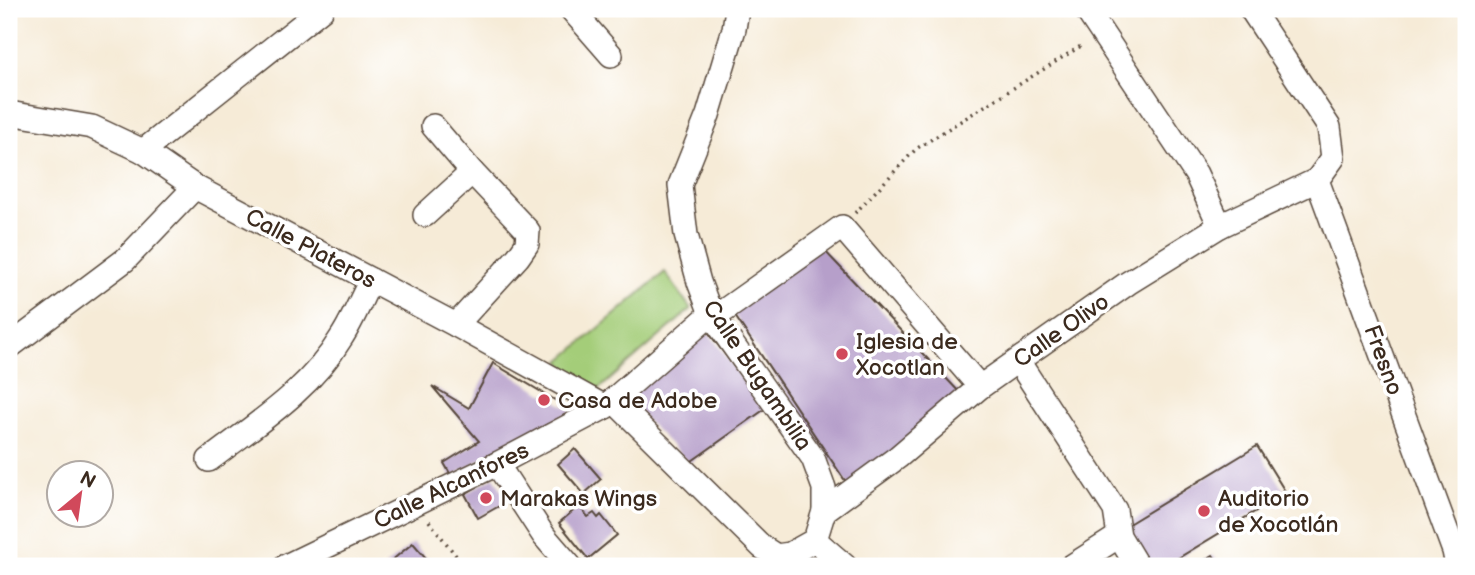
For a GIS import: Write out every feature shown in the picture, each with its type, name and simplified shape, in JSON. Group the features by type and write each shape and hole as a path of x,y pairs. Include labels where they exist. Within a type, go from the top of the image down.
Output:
{"street":[{"path":"143,151 322,9"},
{"path":"571,9 611,55"},
{"name":"Calle Bugambilia","path":"737,9 734,29 708,115 680,185 686,235 711,314 813,458 824,488 824,511 815,540"},
{"path":"1086,9 1196,174 1220,226"},
{"path":"1251,9 1329,127 1333,158 1317,180"},
{"name":"Calle Plateros","path":"9,113 92,127 143,151 195,187 609,404 762,547 776,556 790,554 815,540"},
{"path":"433,126 471,172 528,231 527,244 519,257 456,325"},
{"path":"425,215 471,172"},
{"name":"Calle Olivo","path":"824,511 898,457 981,387 1128,283 1220,226 1317,180"},
{"name":"Fresno","path":"1317,180 1454,551 1457,566"},
{"path":"9,347 125,260 195,187"},
{"path":"842,227 981,387"},
{"name":"Calle Alcanfores","path":"286,566 497,464 609,404 711,314 725,310 842,227"},
{"path":"209,460 295,394 320,368 341,338 371,280"},
{"path":"1018,361 1115,510 1119,536 1137,566"},
{"path":"497,464 544,536 570,566"},
{"path":"1072,566 1119,536"},
{"path":"815,540 845,566"}],"path":[{"path":"842,227 916,149 1102,33"},
{"path":"415,503 464,566"}],"green space":[{"path":"665,272 691,309 590,397 560,361"}],"building":[{"name":"Iglesia de Xocotlan","path":"821,247 963,396 850,488 733,313"},
{"path":"706,329 765,409 689,463 624,398"},
{"path":"493,363 573,411 512,445 486,456 452,477 444,463 479,441 432,386 469,408"},
{"name":"Auditorio de Xocotlán","path":"1257,446 1286,493 1165,566 1145,566 1122,528"},
{"path":"575,449 601,479 584,494 558,464"},
{"name":"Marakas Wings","path":"494,477 508,501 478,518 465,494"},
{"path":"579,506 588,517 594,513 598,518 601,515 617,535 588,559 559,523"},
{"path":"413,543 433,566 385,566"},
{"path":"1213,555 1220,566 1195,566"}],"place":[{"name":"Iglesia de Xocotlan","path":"842,354"},
{"name":"Casa de Adobe","path":"544,400"},
{"name":"Marakas Wings","path":"486,498"},
{"name":"Auditorio de Xocotlán","path":"1204,511"}]}
